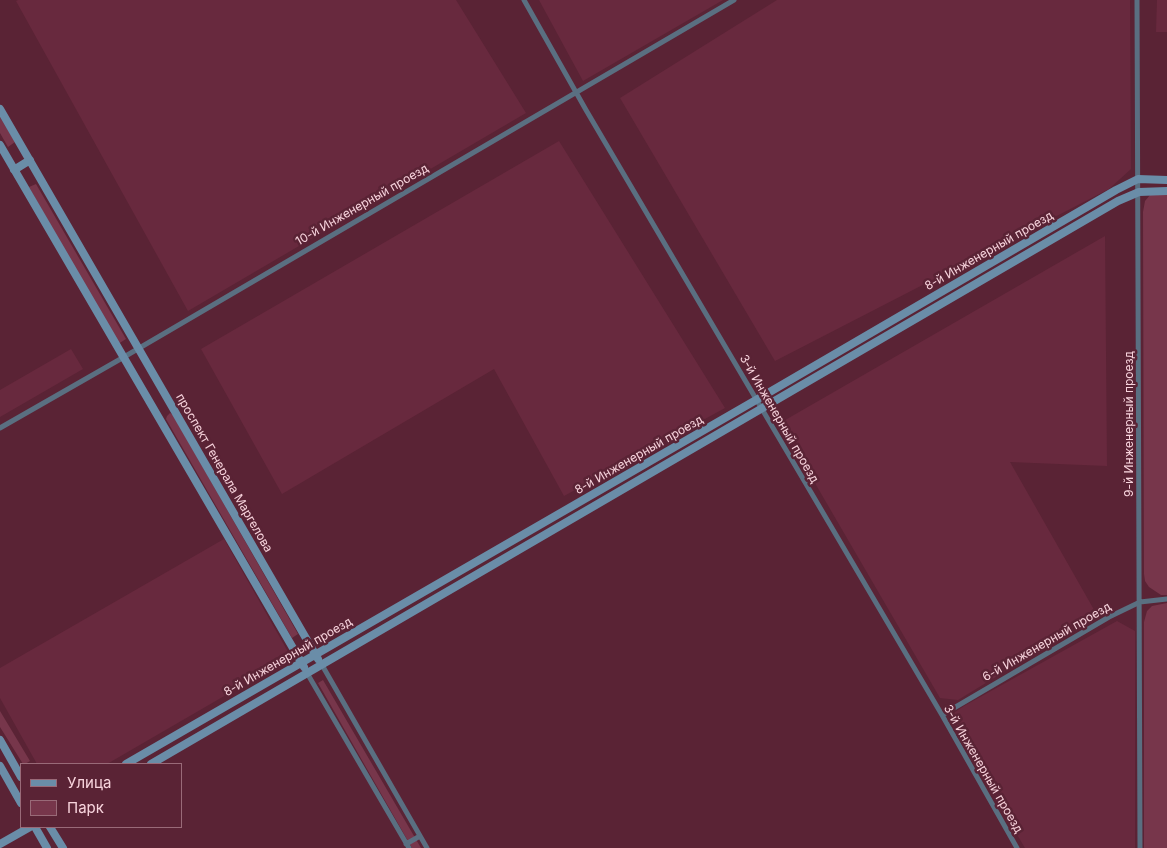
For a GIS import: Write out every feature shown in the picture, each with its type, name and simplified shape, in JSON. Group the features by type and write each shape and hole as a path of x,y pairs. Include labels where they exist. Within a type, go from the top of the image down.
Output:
{"street":[{"name":"3-й Инженерный проезд","path":"524,0 756,400 942,715 1017,848"},
{"name":"10-й Инженерный проезд","path":"0,428 734,0"},
{"name":"9-й Инженерный проезд","path":"1137,0 1140,848"},
{"name":"проспект Генерала Маргелова","path":"0,109 427,848"},
{"path":"0,145 408,846 420,836"},
{"path":"14,170 30,160"},
{"name":"8-й Инженерный проезд","path":"128,763 1116,190 1138,179 1167,180"},
{"name":"8-й Инженерный проезд","path":"153,763 1118,202 1138,192 1167,191"},
{"path":"158,416 173,408"},
{"path":"676,446 682,456"},
{"name":"6-й Инженерный проезд","path":"942,715 1097,624 1140,602 1167,599"},
{"path":"266,683 272,694"},
{"path":"0,740 20,774"},
{"path":"0,766 20,801"},
{"path":"0,844 28,828"},
{"path":"36,828 47,848"},
{"path":"51,828 63,848"}],"shaded area":[{"path":"456,0 526,113 188,311 16,1"},
{"path":"539,0 723,0 583,81"},
{"path":"777,0 1130,0 1131,169 1109,189 775,361 620,98"},
{"path":"1157,0 1167,0 1167,32 1156,32"},
{"path":"559,141 725,408 564,496 494,369 282,494 201,349"},
{"path":"1105,236 1107,466 1010,462 1097,615 958,700 940,698 780,423"},
{"path":"71,349 83,369 0,417 0,390"},
{"path":"224,539 287,650 288,659 109,763 36,763 0,698 0,668"},
{"path":"1117,621 1135,631 1135,848 1025,848 954,729 952,717 955,712 964,706"}],"green space":[{"path":"0,117 15,142 8,147 0,133"},
{"path":"36,184 126,339 118,344 29,187"},
{"path":"1167,193 1167,595 1161,595 1149,587 1145,581 1144,574 1143,212 1145,201 1150,195"},
{"path":"170,413 173,415 298,634 292,638 166,419"},
{"path":"1167,603 1167,848 1144,848 1144,622 1147,611 1152,606"},
{"path":"323,680 421,848 412,848 318,683"},
{"path":"0,711 30,761 22,763 0,727"}]}
